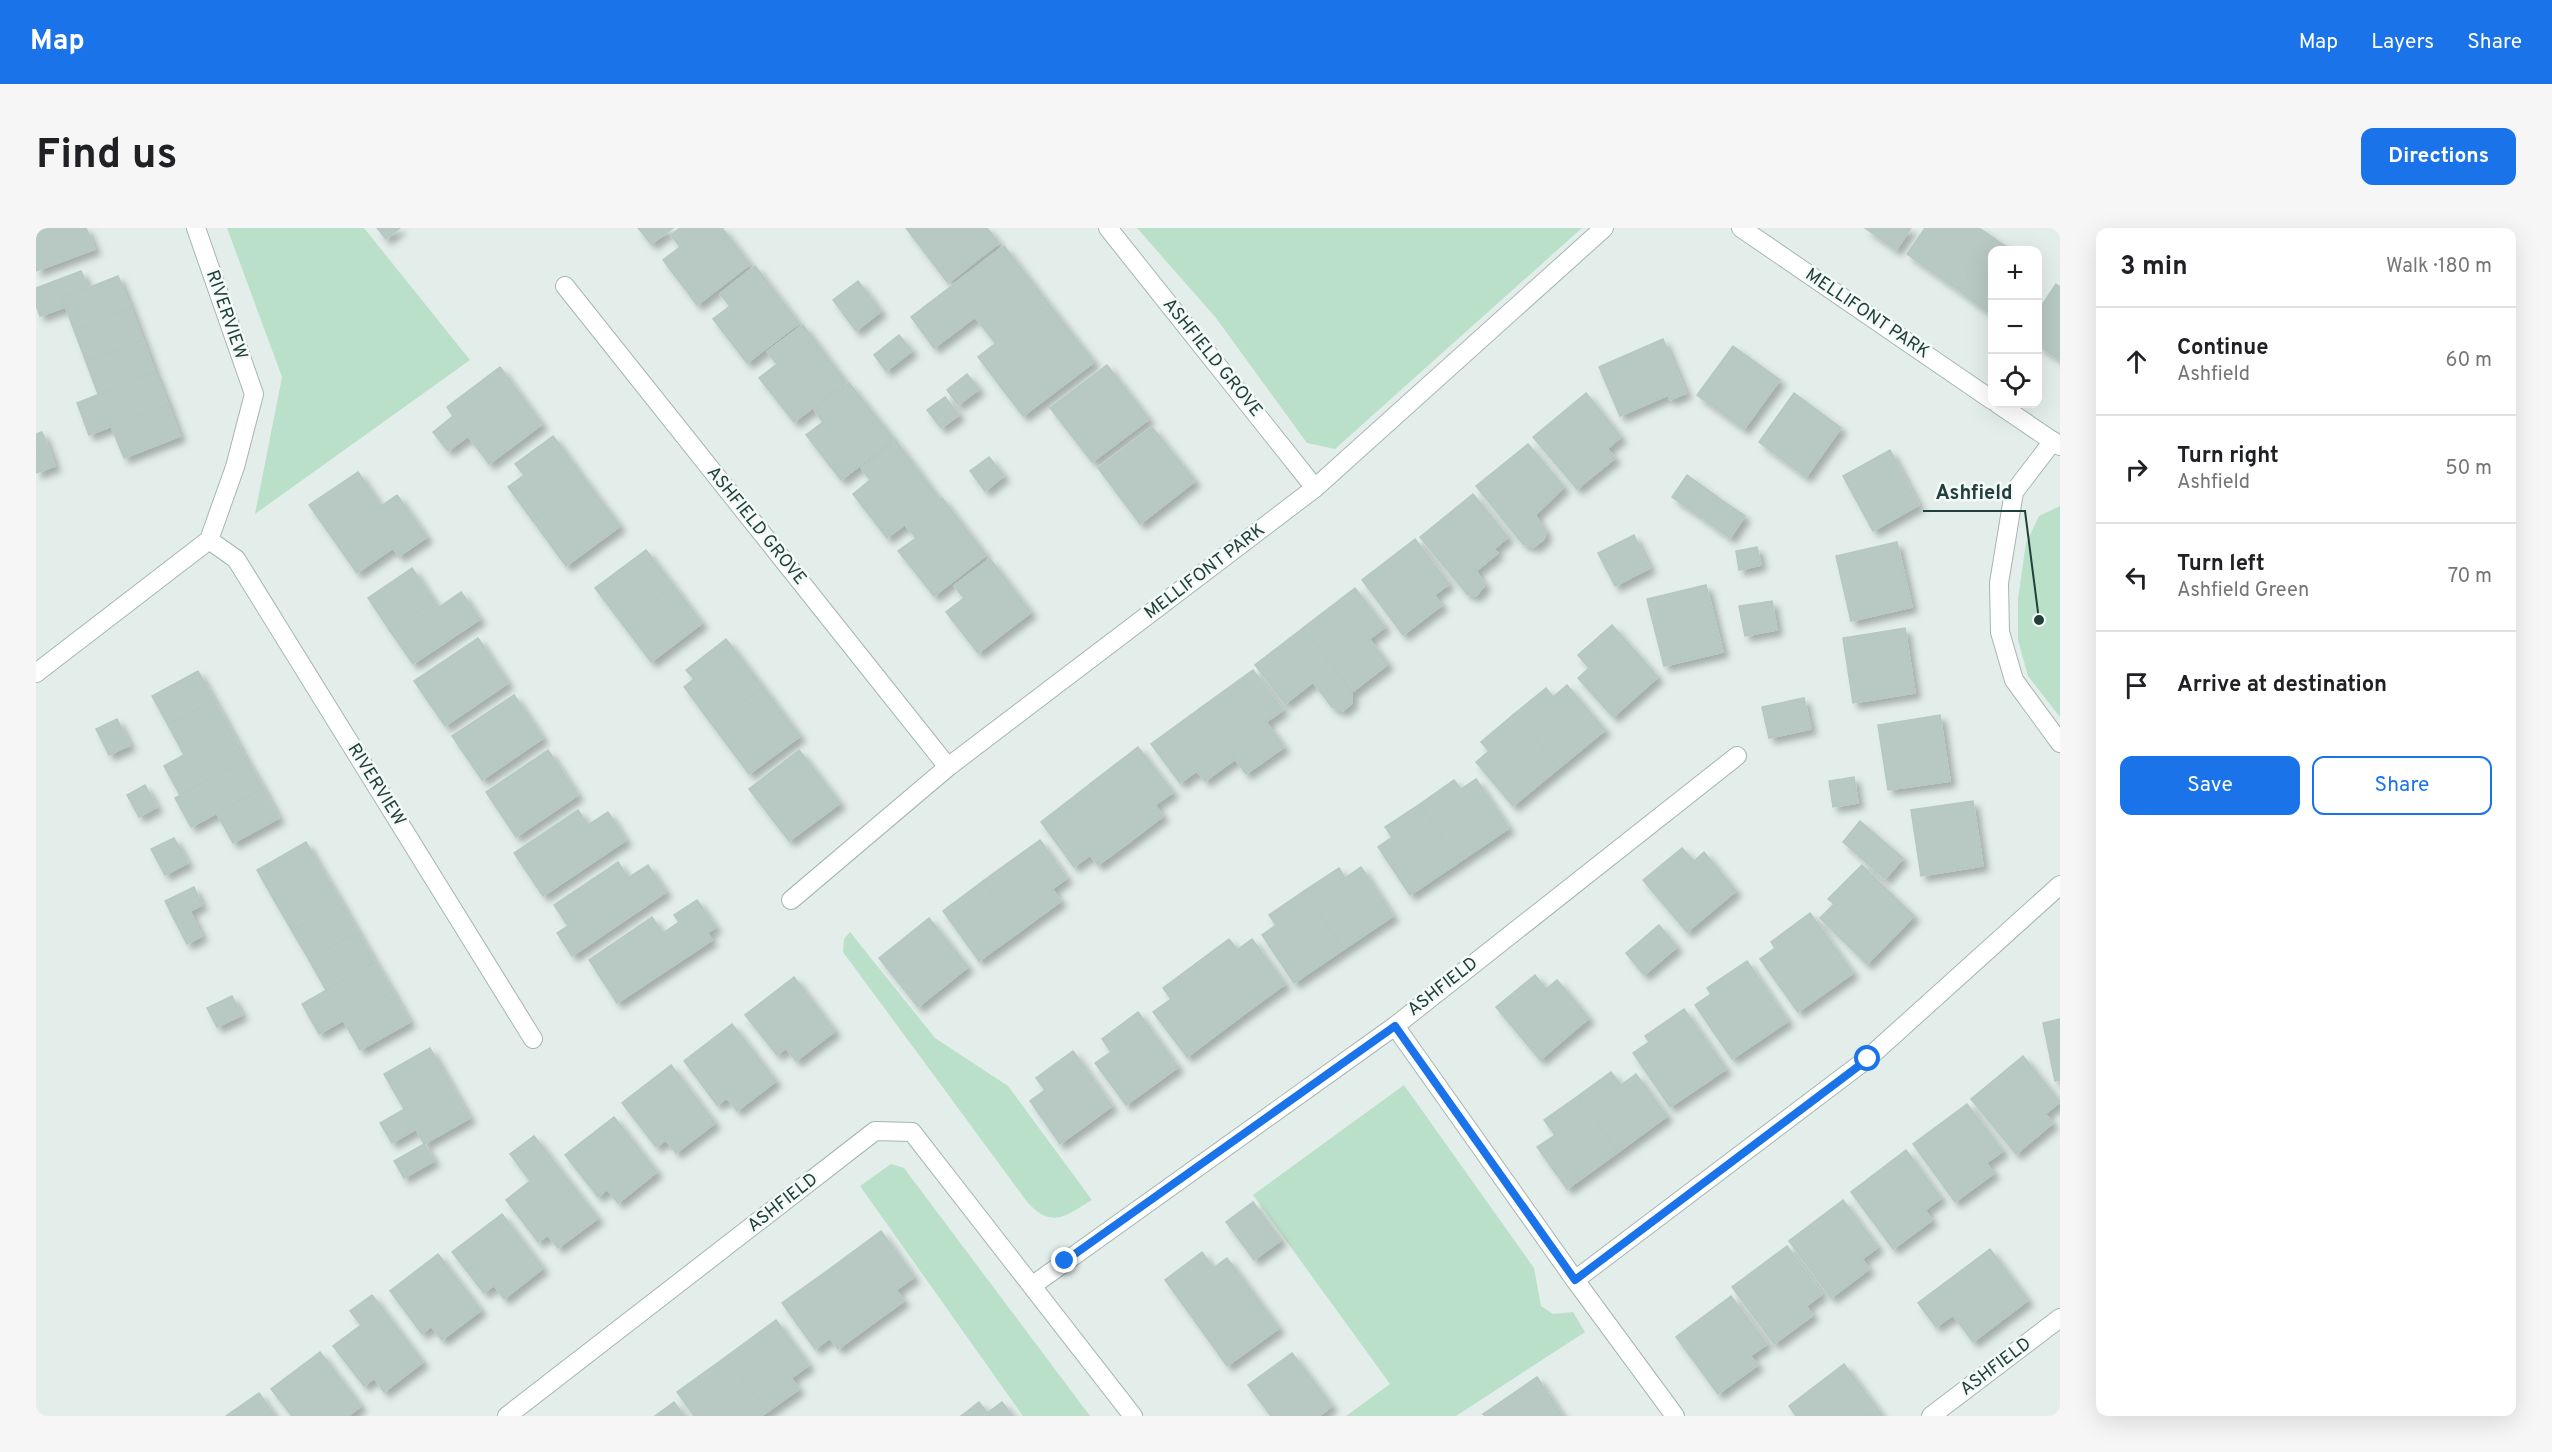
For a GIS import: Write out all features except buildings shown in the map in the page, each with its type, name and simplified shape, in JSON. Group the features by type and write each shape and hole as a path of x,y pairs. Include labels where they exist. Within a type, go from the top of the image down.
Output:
{"street":[{"name":"RIVERVIEW","path":"196,228 254,394 235,467 209,540 236,559 533,1039"},
{"name":"ASHFIELD GROVE","path":"1108,228 1315,488"},
{"name":"MELLIFONT PARK","path":"791,900 948,767 1315,488 1604,228"},
{"name":"MELLIFONT PARK","path":"1740,228 1988,397"},
{"name":"ASHFIELD GROVE","path":"565,286 948,767"},
{"path":"2004,408 2057,444 2014,492 2000,583 2000,632 2014,680 2060,743"},
{"path":"36,672 209,540"},
{"name":"ASHFIELD","path":"1675,1416 1575,1280 1395,1026 1737,756"},
{"path":"1575,1280 1868,1059 2060,885"},
{"path":"1133,1416 1033,1285 1395,1026"},
{"name":"ASHFIELD","path":"507,1416 875,1131 912,1132 1033,1285"},
{"name":"ASHFIELD","path":"1931,1416 2060,1318"}],"green space":[{"path":"227,228 364,228 470,360 255,514 282,377"},
{"path":"1137,228 1582,228 1335,449 1307,443 1216,318"},
{"path":"2060,506 2060,717 2028,676 2018,640 2018,599 2026,543 2039,516"},
{"path":"850,932 935,1038 1008,1086 1092,1200 1066,1215 1052,1218 1037,1211 1028,1203 843,952 844,939"},
{"path":"1404,1085 1534,1268 1541,1306 1553,1314 1573,1312 1585,1332 1456,1416 1346,1416 1390,1384 1253,1195"},
{"path":"891,1164 904,1168 1090,1416 1023,1416 860,1186"}],"place":[{"name":"Ashfield","path":"2039,620"}],"route":[{"path":"1065,1261 1395,1026 1575,1280 1868,1059"}]}
